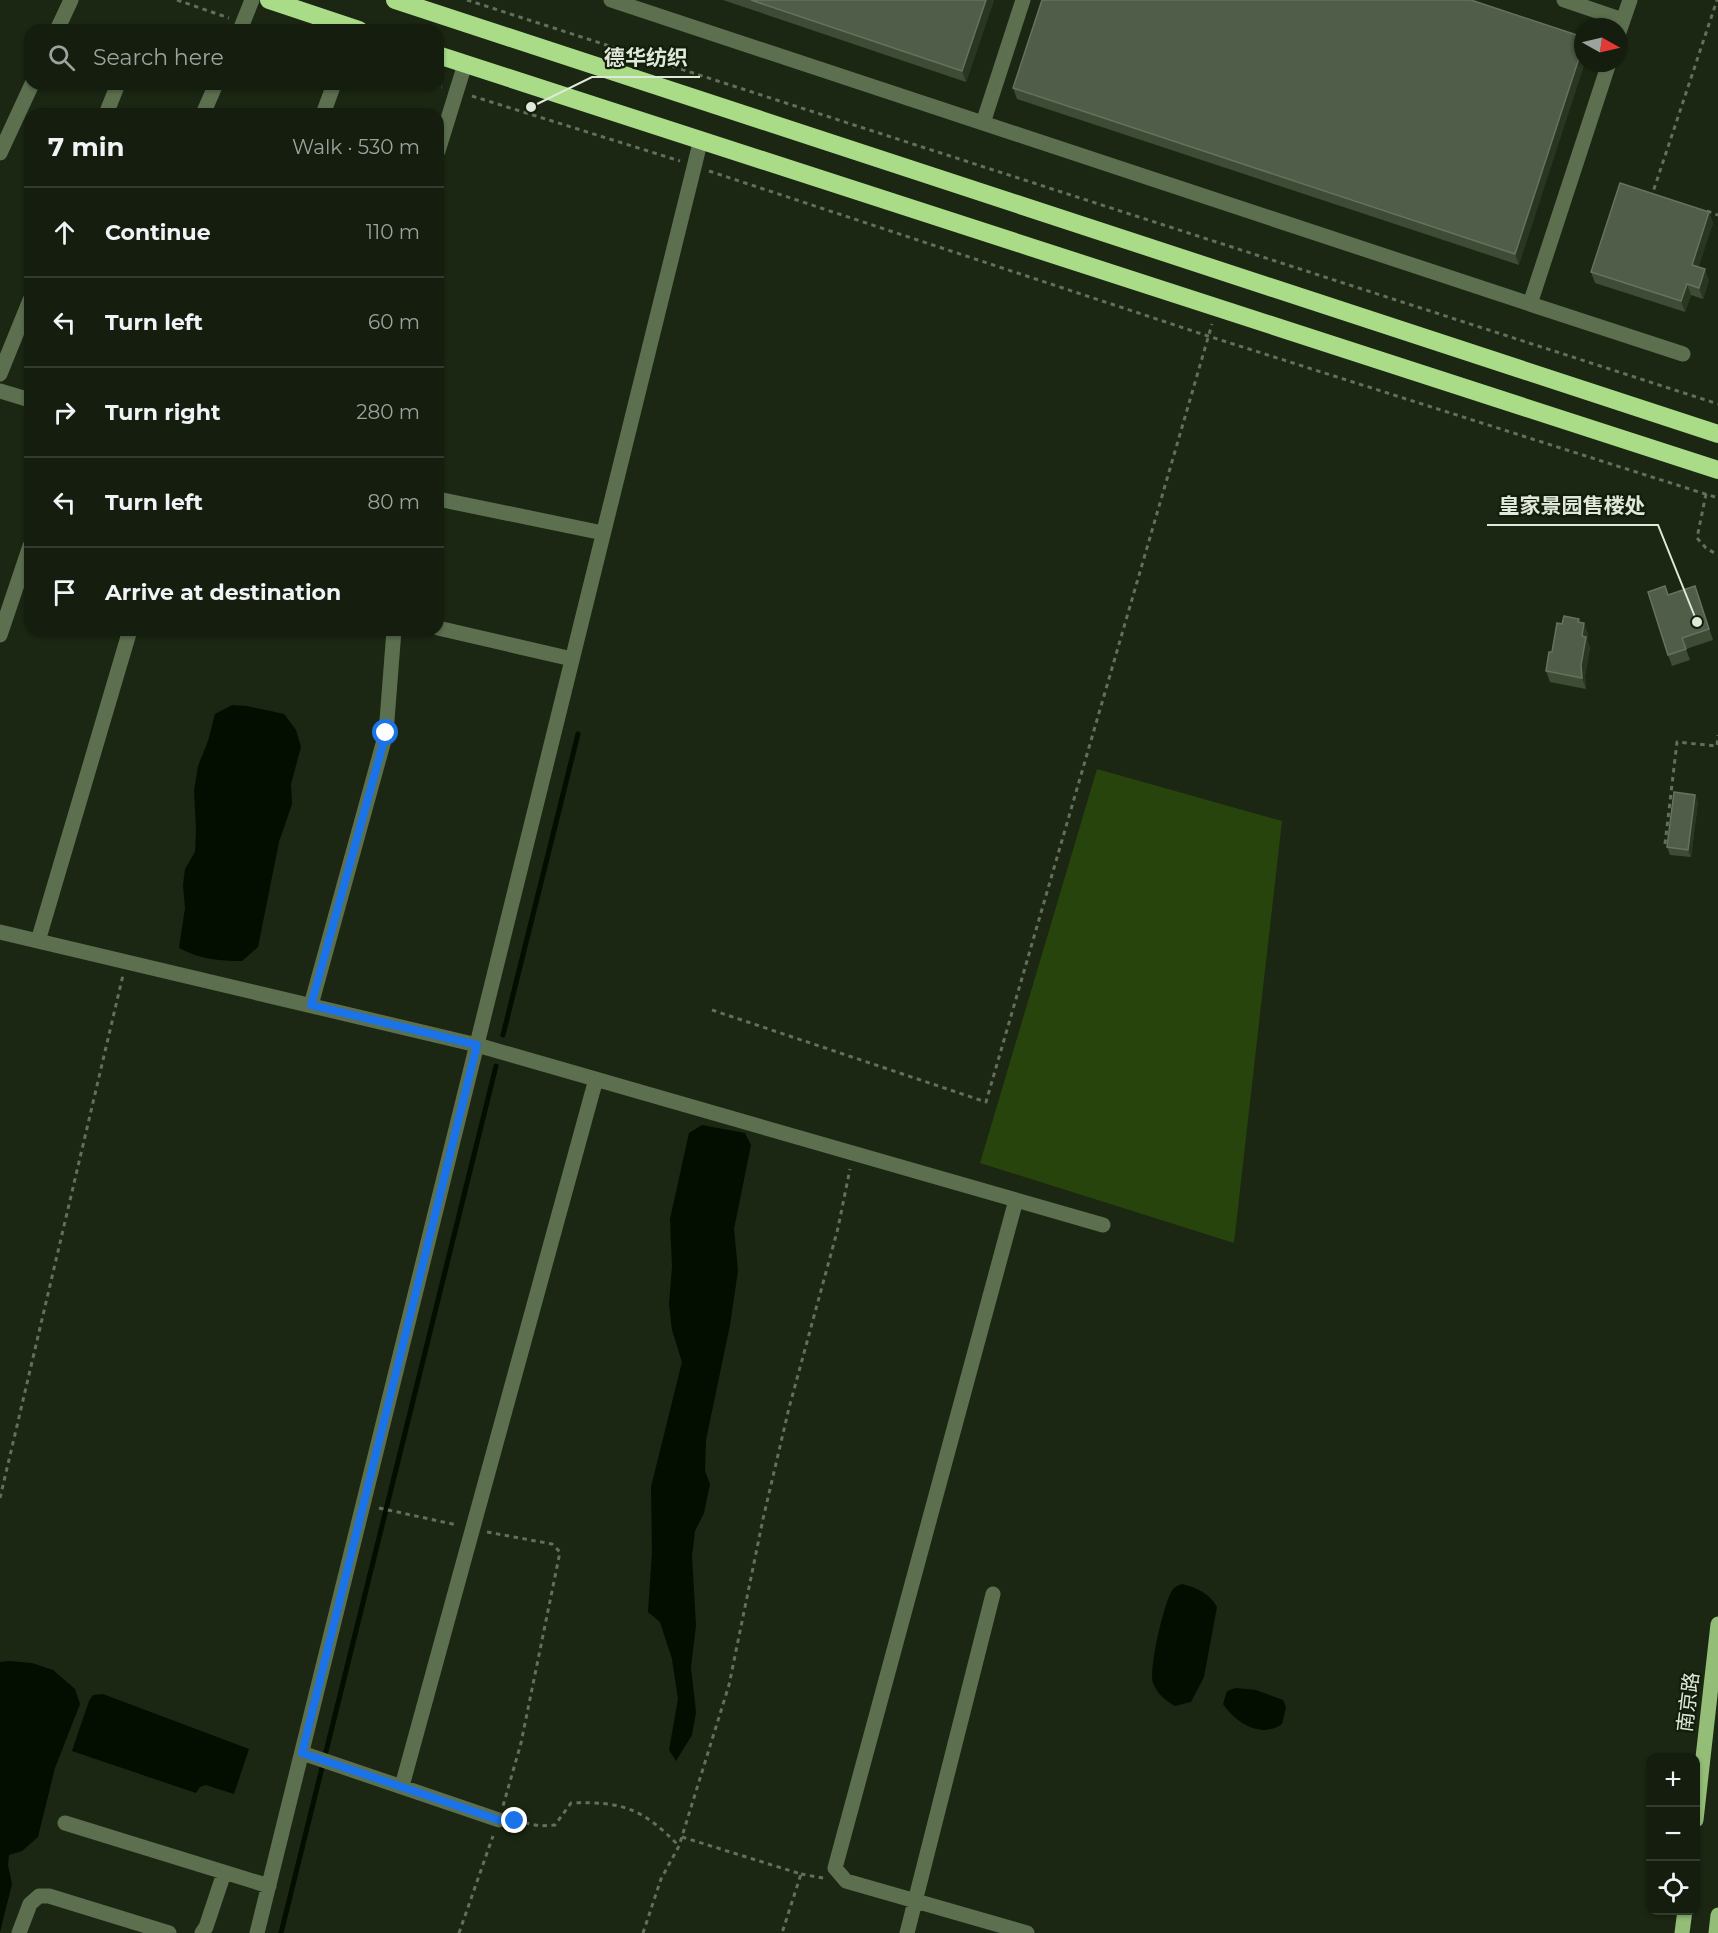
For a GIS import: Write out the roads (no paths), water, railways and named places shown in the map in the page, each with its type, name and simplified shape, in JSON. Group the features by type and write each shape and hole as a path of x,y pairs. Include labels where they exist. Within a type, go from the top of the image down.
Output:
{"highway":[{"path":"269,0 340,24"},
{"path":"395,0 1718,434"},
{"path":"444,57 1718,470"}],"main road":[{"name":"南京路","path":"1697,1807 1718,1624"},
{"path":"1682,1933 1684,1915"},
{"path":"1716,1933 1718,1916"}],"street":[{"path":"60,24 71,0"},
{"path":"242,24 252,0"},
{"path":"611,0 1683,354"},
{"path":"983,123 1023,0"},
{"path":"1564,0 1603,18"},
{"path":"1624,18 1630,0"},
{"path":"444,131 465,64"},
{"path":"1530,304 1606,72"},
{"path":"0,153 29,90"},
{"path":"108,108 116,90"},
{"path":"206,108 213,90"},
{"path":"326,108 332,90"},
{"path":"257,1933 269,1886 317,1757 477,1045 701,139"},
{"path":"0,374 24,315"},
{"path":"0,391 24,398"},
{"path":"444,500 603,532"},
{"path":"0,635 24,564"},
{"path":"444,628 572,659"},
{"path":"38,941 128,636"},
{"path":"311,1005 386,733 394,636"},
{"path":"0,932 477,1045 1102,1225"},
{"path":"402,1786 596,1079"},
{"path":"1016,1200 835,1868 846,1881 1027,1933"},
{"path":"907,1933 993,1594"},
{"path":"317,1757 499,1820"},
{"path":"65,1823 269,1886"},
{"path":"202,1933 224,1873"},
{"path":"19,1933 30,1904 39,1896 49,1896 169,1933"}],"waterway":[{"path":"503,1035 578,734"},
{"path":"281,1933 496,1066"}],"place":[{"name":"德华纺织","path":"531,107"},
{"name":"皇家景园售楼处","path":"1697,622"}]}
